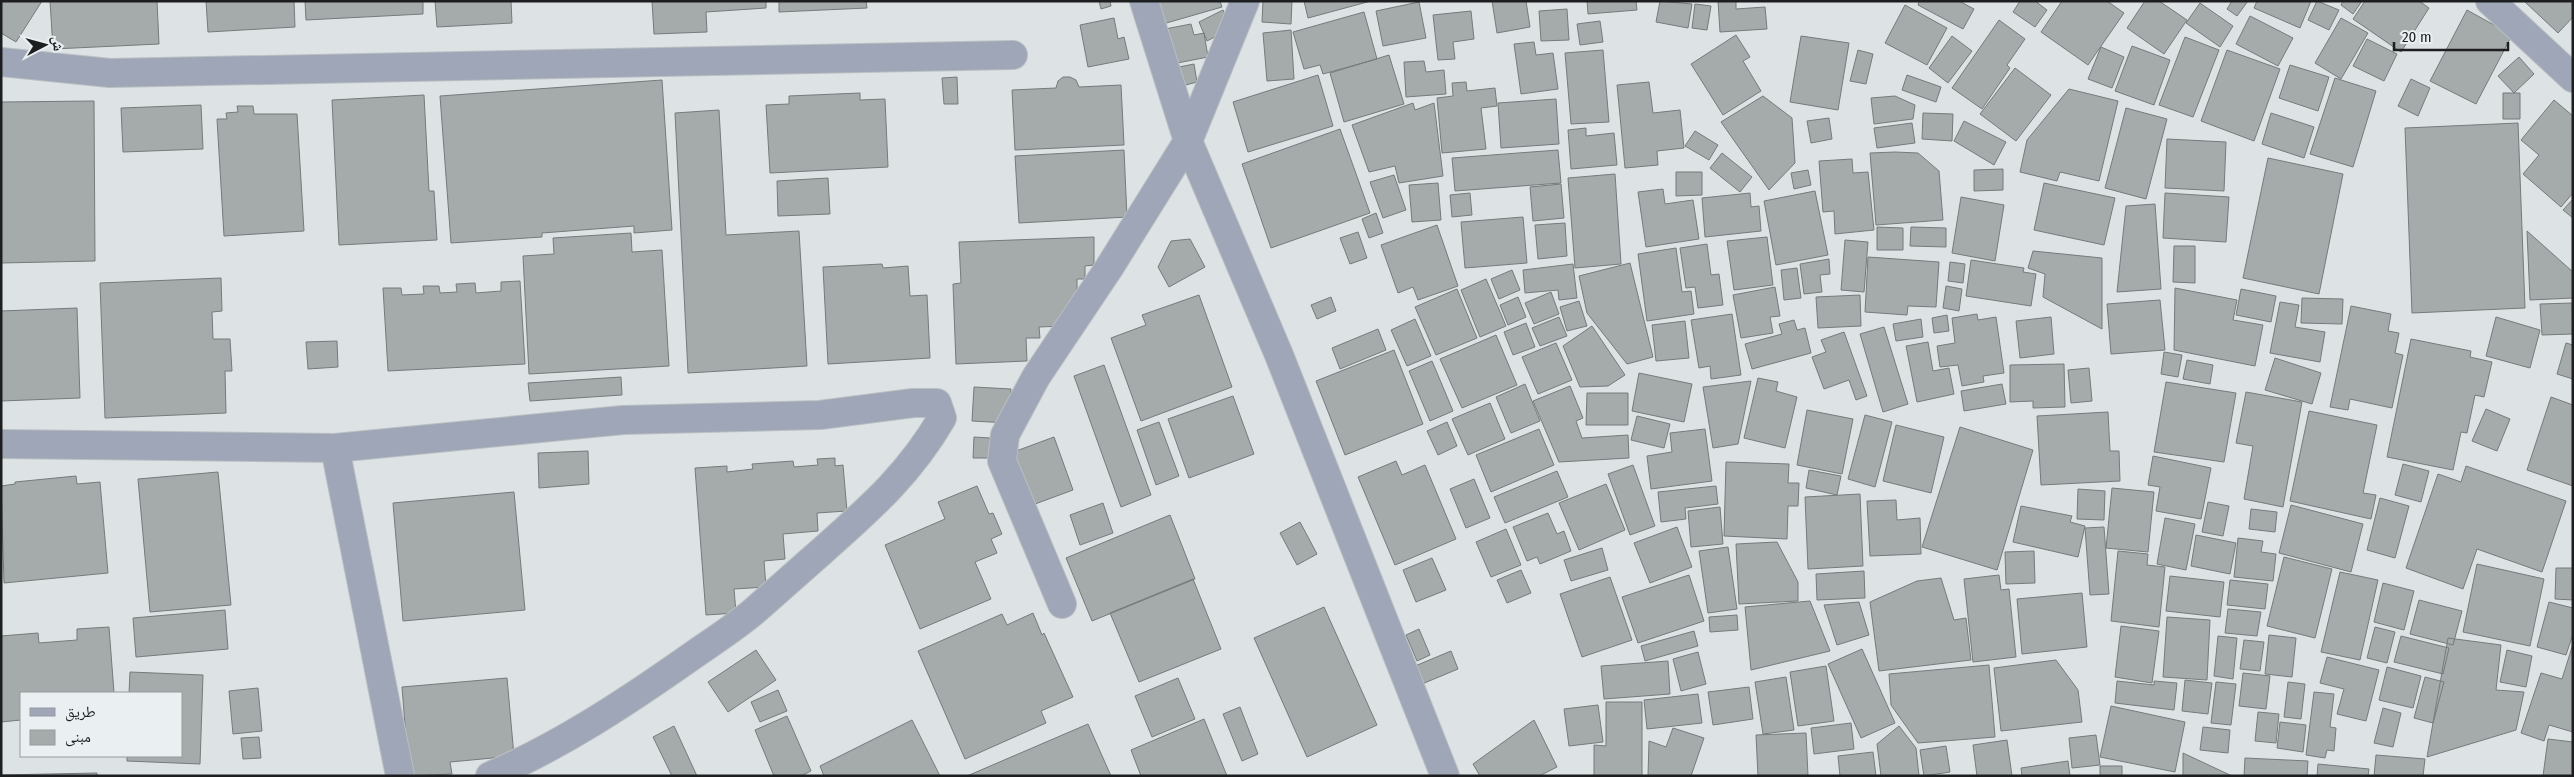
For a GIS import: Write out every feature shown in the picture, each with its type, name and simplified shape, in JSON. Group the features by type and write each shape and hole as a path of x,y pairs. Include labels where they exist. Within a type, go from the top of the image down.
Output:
{"street":[{"path":"1144,1 1188,141 1279,355 1445,776"},
{"path":"1062,604 1002,461 1005,435 1036,377 1109,268 1188,141 1245,1"},
{"path":"2490,1 2573,78"},
{"path":"1,62 110,73 1013,55"},
{"path":"1,444 335,448 623,420 820,415 913,403 937,403 942,418 924,450 904,473 874,504 751,613 638,694 578,731 514,766 490,776"},
{"path":"335,448 400,776"}],"building":[{"path":"1,1 42,1 16,42 1,33"},
{"path":"50,1 157,1 159,44 53,49"},
{"path":"206,1 294,1 295,27 208,32"},
{"path":"305,1 423,1 423,14 306,20"},
{"path":"435,1 511,1 512,23 437,27"},
{"path":"652,1 766,1 766,8 706,12 707,32 654,34"},
{"path":"779,1 866,1 867,8 779,12"},
{"path":"1099,1 1110,1 1111,6 1101,9"},
{"path":"1149,1 1220,1 1222,7 1156,26"},
{"path":"1263,1 1292,1 1291,24 1262,22"},
{"path":"1304,1 1371,1 1308,18"},
{"path":"1492,1 1526,1 1530,27 1497,33"},
{"path":"1587,1 1636,1 1637,10 1588,14"},
{"path":"1660,1 1692,4 1688,28 1656,22"},
{"path":"1718,1 1736,1 1736,9 1765,7 1767,29 1720,32"},
{"path":"1919,1 1959,1 1974,9 1963,29 1918,5"},
{"path":"2020,1 2035,1 2047,10 2035,27 2013,12"},
{"path":"2062,1 2107,1 2124,13 2088,65 2041,32"},
{"path":"2145,1 2159,1 2187,20 2164,54 2127,28"},
{"path":"2232,1 2248,1 2237,16 2227,9"},
{"path":"2257,1 2311,1 2300,28 2254,8"},
{"path":"2317,1 2339,10 2329,30 2308,20"},
{"path":"2343,1 2362,1 2353,14 2341,5"},
{"path":"2365,1 2419,1 2429,8 2401,52 2353,19"},
{"path":"2524,1 2573,1 2573,17 2558,33"},
{"path":"1419,2 1426,38 1383,46 1376,11"},
{"path":"2200,3 2233,26 2220,47 2186,23"},
{"path":"1695,4 1711,6 1707,30 1692,28"},
{"path":"1905,5 1947,28 1927,65 1885,43"},
{"path":"1567,9 1569,40 1541,41 1539,11"},
{"path":"1223,10 1232,28 1207,41 1199,22"},
{"path":"2467,10 2512,35 2476,104 2430,81"},
{"path":"1471,11 1474,39 1453,42 1455,59 1438,60 1433,15"},
{"path":"1364,12 1377,59 1323,74 1320,65 1304,69 1293,32"},
{"path":"2250,16 2293,38 2278,66 2236,44"},
{"path":"1114,18 1118,39 1124,37 1129,59 1088,67 1080,25"},
{"path":"2341,18 2368,33 2341,79 2315,63"},
{"path":"1999,20 2025,39 2007,65 2010,68 1982,109 1952,88"},
{"path":"1600,21 1603,42 1580,45 1577,24"},
{"path":"1191,24 1194,35 1204,33 1208,57 1172,64 1165,29"},
{"path":"1291,30 1294,79 1267,81 1263,33"},
{"path":"1736,35 1750,57 1743,61 1761,91 1723,115 1691,64"},
{"path":"1801,36 1849,43 1838,110 1790,102"},
{"path":"1952,36 1972,51 1948,83 1929,68"},
{"path":"2185,37 2219,50 2193,117 2159,105"},
{"path":"2367,39 2397,54 2384,81 2353,66"},
{"path":"1534,42 1536,55 1553,53 1558,89 1521,94 1514,44"},
{"path":"2132,46 2170,60 2154,105 2115,91"},
{"path":"2101,47 2124,57 2112,88 2088,79"},
{"path":"1603,50 1609,122 1571,124 1565,53"},
{"path":"1858,50 1873,54 1866,84 1850,81"},
{"path":"2227,50 2280,69 2254,141 2201,121"},
{"path":"1389,55 1404,104 1344,122 1330,73"},
{"path":"2519,57 2534,74 2514,93 2498,76"},
{"path":"1424,61 1426,72 1444,70 1446,94 1406,97 1404,62"},
{"path":"1194,64 1197,82 1182,86 1179,67"},
{"path":"2290,65 2329,77 2318,111 2279,98"},
{"path":"2015,68 2051,95 2016,141 1980,114"},
{"path":"1318,75 1333,126 1248,152 1233,102"},
{"path":"1907,75 1941,87 1936,102 1902,90"},
{"path":"957,77 958,104 944,104 942,78"},
{"path":"1063,77 1070,77 1076,80 1079,87 1121,85 1124,145 1015,150 1012,90 1056,88 1058,81"},
{"path":"2335,78 2376,91 2353,167 2310,154"},
{"path":"2411,79 2430,88 2418,116 2398,106"},
{"path":"662,80 672,230 634,233 634,226 542,233 542,237 451,243 440,96"},
{"path":"1466,82 1467,91 1495,88 1497,106 1481,108 1486,149 1442,153 1437,98 1453,96 1452,83"},
{"path":"1649,82 1653,113 1680,110 1684,148 1657,151 1658,165 1625,168 1617,85"},
{"path":"2069,89 2118,101 2099,181 2060,172 2057,181 2020,172 2027,140"},
{"path":"860,93 860,100 885,99 888,167 770,173 766,105 789,104 789,96"},
{"path":"2503,93 2520,93 2520,119 2503,119"},
{"path":"424,95 429,191 434,191 437,240 339,245 332,100"},
{"path":"1763,96 1792,118 1795,163 1769,190 1721,122"},
{"path":"1895,96 1915,105 1913,119 1874,124 1871,98"},
{"path":"1556,99 1559,144 1501,148 1498,103"},
{"path":"2554,100 2573,116 2573,193 2561,207 2523,174 2539,155 2521,140"},
{"path":"94,101 95,261 1,263 1,102"},
{"path":"1413,103 1415,110 1434,103 1443,176 1399,183 1395,166 1369,172 1352,125"},
{"path":"201,105 203,149 123,152 121,108"},
{"path":"237,106 253,106 254,114 297,114 304,231 224,236 217,119 227,119 226,113 238,112"},
{"path":"2126,108 2167,119 2146,199 2105,188"},
{"path":"719,110 726,235 799,231 807,366 688,373 675,113"},
{"path":"1923,113 1953,114 1952,141 1922,139"},
{"path":"2271,113 2314,127 2304,158 2262,144"},
{"path":"1829,118 1832,139 1811,143 1807,121"},
{"path":"1964,121 2006,142 1994,165 1954,141"},
{"path":"1912,123 1915,143 1877,148 1874,128"},
{"path":"2518,123 2525,308 2412,313 2405,128"},
{"path":"1586,128 1586,136 1614,133 1617,165 1571,169 1568,130"},
{"path":"1340,129 1370,213 1271,248 1242,164"},
{"path":"1695,131 1718,145 1709,160 1685,146"},
{"path":"2167,139 2226,142 2224,191 2165,188"},
{"path":"1124,150 1127,217 1019,223 1015,156"},
{"path":"1558,150 1561,183 1455,191 1452,158"},
{"path":"1722,153 1752,177 1740,192 1710,168"},
{"path":"1870,153 1918,153 1939,171 1943,220 1876,225"},
{"path":"2268,158 2343,174 2319,294 2243,278"},
{"path":"1852,159 1853,173 1868,172 1874,230 1835,234 1834,211 1823,212 1819,161"},
{"path":"2003,169 2003,190 1974,191 1974,170"},
{"path":"1808,170 1811,185 1794,189 1791,173"},
{"path":"1676,172 1702,172 1702,195 1676,196"},
{"path":"1615,174 1621,264 1575,268 1568,178"},
{"path":"1394,175 1406,210 1383,218 1370,182"},
{"path":"828,178 830,214 778,216 777,181"},
{"path":"1438,183 1441,220 1412,222 1409,185"},
{"path":"2044,183 2115,198 2104,245 2034,230"},
{"path":"1561,184 1564,218 1533,221 1530,187"},
{"path":"1663,189 1665,204 1693,200 1699,239 1646,247 1638,192"},
{"path":"1815,191 1828,255 1776,265 1764,201"},
{"path":"1470,193 1472,215 1452,217 1450,195"},
{"path":"1750,193 1751,207 1759,206 1761,231 1705,237 1702,198"},
{"path":"2165,193 2229,197 2226,242 2163,238"},
{"path":"1961,197 2004,205 1995,261 1952,253"},
{"path":"2573,199 2573,218 2563,210"},
{"path":"2155,204 2161,289 2117,292 2126,206"},
{"path":"1376,213 1383,233 1369,238 1362,219"},
{"path":"1523,217 1527,263 1465,268 1461,222"},
{"path":"1565,223 1567,256 1538,259 1535,225"},
{"path":"1437,225 1458,286 1418,300 1413,287 1398,293 1381,245"},
{"path":"1877,227 1903,228 1903,250 1877,250"},
{"path":"1911,227 1946,228 1946,247 1910,246"},
{"path":"2527,231 2573,272 2573,298 2530,300"},
{"path":"1358,232 1367,258 1350,264 1340,238"},
{"path":"631,233 632,252 662,250 669,366 529,374 523,256 554,254 553,238"},
{"path":"1094,237 1094,265 1085,266 1085,279 1077,279 1077,295 1063,326 1039,327 1040,338 1026,338 1027,361 956,364 953,284 961,283 959,242"},
{"path":"1767,237 1773,285 1734,290 1727,241"},
{"path":"1190,239 1205,267 1169,287 1158,267 1171,241"},
{"path":"1845,240 1868,242 1864,292 1841,290"},
{"path":"1707,244 1711,275 1719,274 1723,305 1698,308 1695,287 1686,288 1680,248"},
{"path":"2174,246 2195,246 2195,283 2173,282"},
{"path":"1676,248 1682,292 1691,291 1694,314 1647,321 1638,254"},
{"path":"2033,251 2102,258 2102,329 2043,297 2045,274 2028,268"},
{"path":"1868,257 1939,262 1936,307 1908,306 1907,315 1865,312"},
{"path":"1829,259 1830,274 1820,275 1822,292 1804,294 1800,264"},
{"path":"1971,260 2024,268 2023,272 2036,274 2031,306 1966,296"},
{"path":"1950,262 1965,264 1963,283 1948,281"},
{"path":"1630,263 1653,357 1627,364 1587,313 1579,276"},
{"path":"882,264 883,268 908,266 910,296 927,295 930,358 828,364 823,267"},
{"path":"1573,264 1577,298 1559,300 1558,290 1525,293 1523,270"},
{"path":"1797,268 1801,298 1784,300 1781,270"},
{"path":"1512,270 1520,290 1499,299 1491,279"},
{"path":"221,278 222,311 212,312 213,339 230,339 232,371 225,371 226,413 105,418 100,283"},
{"path":"1486,279 1506,326 1480,337 1461,290"},
{"path":"520,281 525,364 388,371 383,288 401,288 402,295 424,294 423,286 439,286 440,293 457,292 456,284 475,283 476,293 501,291 501,282"},
{"path":"1946,286 1962,289 1959,311 1943,308"},
{"path":"1775,287 1780,316 1770,317 1773,333 1741,338 1733,295"},
{"path":"2175,288 2237,300 2233,320 2263,325 2255,366 2174,350"},
{"path":"1457,289 1477,338 1436,355 1415,307"},
{"path":"2241,289 2276,296 2271,322 2236,315"},
{"path":"1551,292 1559,314 1534,324 1525,303"},
{"path":"1199,295 1232,387 1141,421 1111,338 1146,325 1142,315"},
{"path":"1860,295 1861,326 1818,328 1816,297"},
{"path":"1331,297 1336,311 1317,319 1311,305"},
{"path":"1518,297 1526,317 1508,325 1500,305"},
{"path":"2302,298 2343,299 2342,324 2301,323"},
{"path":"2160,300 2165,350 2111,354 2107,304"},
{"path":"1579,301 1587,326 1567,331 1560,307"},
{"path":"2280,302 2299,305 2295,327 2325,332 2320,362 2270,353"},
{"path":"2572,303 2573,334 2542,335 2540,304"},
{"path":"2351,306 2391,314 2388,331 2399,333 2395,353 2403,355 2392,408 2350,399 2348,410 2330,407"},
{"path":"77,308 80,398 1,401 1,311"},
{"path":"1732,314 1741,375 1711,379 1710,366 1699,368 1691,320"},
{"path":"1977,314 1978,320 1996,317 2004,373 1983,376 1984,382 1962,386 1958,365 1940,367 1937,346 1955,343 1952,318"},
{"path":"1947,315 1949,331 1934,333 1932,318"},
{"path":"1559,317 1567,336 1540,346 1532,328"},
{"path":"2051,317 2054,354 2020,358 2016,321"},
{"path":"2496,317 2540,330 2530,368 2486,356"},
{"path":"1415,319 1431,356 1407,366 1391,330"},
{"path":"1921,319 1923,337 1896,341 1893,324"},
{"path":"1794,320 1797,330 1805,328 1811,353 1752,369 1745,344 1782,334 1779,324"},
{"path":"1685,321 1689,358 1656,361 1652,325"},
{"path":"1526,323 1535,347 1513,355 1504,332"},
{"path":"1592,326 1625,375 1608,386 1580,387 1563,346"},
{"path":"1884,327 1908,404 1883,412 1860,334"},
{"path":"1378,329 1386,350 1340,369 1332,348"},
{"path":"1844,332 1867,396 1856,400 1849,380 1824,389 1812,357 1826,352 1821,340"},
{"path":"1496,335 1517,385 1462,408 1440,359"},
{"path":"2411,339 2471,351 2470,357 2492,362 2484,397 2475,395 2467,433 2461,432 2453,470 2387,457"},
{"path":"337,341 338,367 308,369 306,342"},
{"path":"1928,342 1933,371 1949,368 1954,394 1917,402 1906,346"},
{"path":"1556,343 1572,380 1538,394 1522,357"},
{"path":"2566,343 2573,345 2573,379 2557,374"},
{"path":"1394,350 1423,424 1345,455 1316,381"},
{"path":"2164,352 2182,355 2178,377 2161,374"},
{"path":"2275,358 2321,373 2312,404 2265,390"},
{"path":"2187,360 2213,365 2210,384 2183,379"},
{"path":"1432,361 1453,411 1430,421 1409,371"},
{"path":"2064,364 2065,407 2033,408 2033,401 2010,402 2010,365"},
{"path":"1104,365 1151,495 1121,507 1074,376"},
{"path":"2089,368 2092,401 2071,403 2068,370"},
{"path":"1639,373 1692,384 1684,422 1632,411"},
{"path":"621,377 622,395 530,401 528,383"},
{"path":"1758,378 1778,382 1776,391 1797,397 1785,448 1744,438"},
{"path":"1751,381 1738,444 1713,448 1703,387"},
{"path":"2166,382 2236,393 2224,462 2154,452"},
{"path":"1525,384 1540,421 1511,433 1496,397"},
{"path":"2002,384 2006,404 1964,411 1961,391"},
{"path":"1570,386 1583,418 1576,421 1582,438 1628,435 1629,458 1559,462 1533,401"},
{"path":"974,387 1011,389 1008,423 972,421"},
{"path":"2246,392 2302,402 2283,507 2244,499 2253,446 2236,443"},
{"path":"1587,393 1628,393 1628,425 1586,425"},
{"path":"1233,396 1254,454 1189,478 1168,419"},
{"path":"2551,397 2573,405 2573,486 2527,470"},
{"path":"1490,403 1505,439 1468,455 1452,419"},
{"path":"2486,409 2510,419 2497,451 2472,441"},
{"path":"1807,410 1853,419 1842,474 1797,465"},
{"path":"2309,411 2377,425 2363,493 2376,495 2371,519 2290,501"},
{"path":"2108,412 2110,451 2119,451 2120,481 2041,485 2037,416"},
{"path":"1865,415 1892,422 1875,487 1848,479"},
{"path":"1637,416 1670,424 1664,448 1631,440"},
{"path":"1159,422 1179,476 1156,485 1137,430"},
{"path":"1447,422 1457,446 1438,455 1427,431"},
{"path":"1896,425 1944,437 1931,493 1883,481"},
{"path":"1960,427 2033,450 1997,570 1922,547"},
{"path":"1539,429 1554,465 1491,492 1476,455"},
{"path":"1705,429 1712,481 1651,489 1647,456 1672,452 1670,433"},
{"path":"974,437 990,438 989,458 973,458"},
{"path":"1054,437 1073,490 1027,507 1008,454"},
{"path":"588,451 589,484 539,488 538,453"},
{"path":"2153,456 2211,468 2201,519 2156,511 2160,487 2148,485"},
{"path":"835,458 835,466 843,465 847,511 817,513 818,531 783,534 785,559 764,561 766,587 734,589 736,613 706,615 695,468 727,466 727,472 753,469 752,464 793,461 794,467 818,465 817,459"},
{"path":"1396,461 1402,475 1425,465 1456,539 1395,565 1358,477"},
{"path":"1726,462 1789,464 1788,483 1799,483 1798,506 1788,506 1787,539 1724,536"},
{"path":"2403,464 2429,471 2421,502 2395,495"},
{"path":"1633,465 1655,526 1630,535 1608,474"},
{"path":"2466,466 2566,501 2542,572 2477,549 2463,589 2406,568 2438,474 2461,482"},
{"path":"1809,470 1841,476 1837,495 1806,488"},
{"path":"1557,471 1568,497 1505,523 1494,497"},
{"path":"218,472 231,605 150,612 138,479"},
{"path":"76,476 77,484 100,482 108,573 4,583 1,486 15,484 15,482"},
{"path":"1474,479 1490,518 1466,528 1450,489"},
{"path":"1606,484 1625,530 1579,550 1559,503"},
{"path":"977,486 989,514 993,513 1002,534 991,539 997,553 975,562 991,599 920,629 885,545 945,519 938,502"},
{"path":"1716,486 1718,504 1685,508 1686,519 1661,522 1658,492"},
{"path":"2112,488 2154,492 2148,552 2106,548"},
{"path":"2078,489 2105,491 2104,520 2077,519"},
{"path":"514,492 525,610 403,621 393,503"},
{"path":"1860,494 1863,566 1808,569 1805,497"},
{"path":"2380,498 2409,506 2395,558 2367,550"},
{"path":"1896,500 1897,520 1920,518 1921,554 1870,556 1867,501"},
{"path":"2208,502 2229,506 2223,536 2202,532"},
{"path":"1103,503 1113,533 1080,545 1070,515"},
{"path":"2291,505 2363,524 2351,572 2279,553"},
{"path":"2021,506 2072,516 2070,522 2085,526 2078,557 2013,542"},
{"path":"1720,507 1723,544 1691,547 1688,511"},
{"path":"2251,509 2277,512 2275,532 2249,529"},
{"path":"1548,513 1557,534 1564,531 1571,551 1540,564 1537,557 1527,561 1513,527"},
{"path":"1170,515 1195,579 1092,621 1066,558"},
{"path":"2165,518 2195,524 2186,570 2157,564"},
{"path":"1300,522 1317,554 1297,565 1280,533"},
{"path":"1677,527 1692,567 1650,583 1634,543"},
{"path":"2104,527 2109,594 2090,595 2085,528"},
{"path":"1506,529 1521,565 1491,577 1476,542"},
{"path":"2196,535 2236,543 2230,574 2191,566"},
{"path":"2238,538 2263,541 2261,552 2276,554 2273,581 2234,577"},
{"path":"1777,542 1798,582 1798,601 1739,604 1736,544"},
{"path":"1728,547 1737,609 1708,613 1699,551"},
{"path":"1602,548 1608,570 1571,581 1564,560"},
{"path":"2034,551 2035,583 2006,584 2005,552"},
{"path":"2118,551 2148,554 2147,565 2165,567 2159,627 2111,621"},
{"path":"2284,557 2332,569 2315,638 2267,626"},
{"path":"1432,558 1446,590 1416,602 1403,570"},
{"path":"2477,564 2544,579 2530,646 2463,632"},
{"path":"2556,568 2573,568 2573,600 2555,599"},
{"path":"1521,570 1531,593 1507,603 1497,580"},
{"path":"1864,571 1865,598 1817,600 1816,574"},
{"path":"2340,572 2378,580 2360,660 2321,652"},
{"path":"1689,575 1704,621 1638,643 1622,597"},
{"path":"1999,575 2001,590 2009,589 2016,657 1973,662 1964,579"},
{"path":"2170,576 2224,582 2220,617 2166,611"},
{"path":"1610,577 1632,640 1582,657 1560,594"},
{"path":"1941,578 1954,620 1966,618 1971,660 1879,671 1870,602 1917,581"},
{"path":"1193,579 1221,649 1139,682 1110,613"},
{"path":"2230,580 2268,584 2265,609 2227,605"},
{"path":"2383,583 2414,591 2404,630 2374,622"},
{"path":"2082,593 2087,647 2022,654 2017,599"},
{"path":"2419,600 2462,611 2453,645 2410,634"},
{"path":"1810,601 1830,651 1751,670 1745,607"},
{"path":"1859,602 1869,635 1837,645 1824,605"},
{"path":"2549,602 2573,608 2573,634 2566,655 2537,647"},
{"path":"1324,607 1377,725 1307,757 1254,638"},
{"path":"2228,609 2261,612 2257,636 2225,633"},
{"path":"225,610 228,649 136,657 133,618"},
{"path":"1033,613 1073,697 1041,711 1046,723 965,759 918,651 1002,614 1007,625"},
{"path":"1737,615 1738,630 1710,632 1709,617"},
{"path":"2167,617 2210,620 2207,680 2163,677"},
{"path":"2121,626 2159,631 2152,683 2115,677"},
{"path":"109,627 114,692 20,692 20,720 1,722 1,636 38,633 39,643 77,640 77,629"},
{"path":"2375,627 2395,632 2387,663 2367,658"},
{"path":"1419,629 1430,655 1417,661 1406,635"},
{"path":"1694,631 1698,646 1645,661 1641,646"},
{"path":"2269,635 2296,638 2292,677 2265,674"},
{"path":"2218,636 2237,638 2233,679 2214,676"},
{"path":"2401,636 2449,648 2443,674 2394,662"},
{"path":"2448,638 2501,645 2496,690 2524,692 2516,730 2427,757"},
{"path":"2244,640 2264,642 2260,671 2240,669"},
{"path":"2573,644 2573,732 2549,725 2544,741 2521,733 2541,673 2562,679"},
{"path":"1862,649 1895,723 1861,738 1828,664"},
{"path":"756,650 776,680 728,712 708,682"},
{"path":"2507,650 2532,656 2526,687 2500,682"},
{"path":"1451,651 1458,669 1422,684 1415,666"},
{"path":"1698,652 1706,684 1681,691 1673,659"},
{"path":"2327,657 2379,670 2366,721 2337,714 2344,689 2320,683"},
{"path":"2056,660 2078,690 2082,722 2001,731 1994,668"},
{"path":"1668,661 1670,694 1604,699 1601,666"},
{"path":"1989,665 1995,737 1918,743 1891,705 1889,674"},
{"path":"1826,666 1834,721 1798,726 1790,672"},
{"path":"2387,667 2421,676 2413,708 2379,700"},
{"path":"130,672 203,675 200,764 127,761 127,757 182,757 182,692 129,692"},
{"path":"2243,673 2270,676 2266,709 2239,706"},
{"path":"1786,677 1794,730 1763,734 1755,682"},
{"path":"2425,677 2444,682 2433,723 2414,718"},
{"path":"507,678 514,756 450,762 452,774 409,776 402,687"},
{"path":"1178,678 1195,719 1152,737 1135,696"},
{"path":"2185,680 2212,683 2208,714 2182,711"},
{"path":"2117,681 2154,685 2154,681 2177,683 2174,710 2115,703"},
{"path":"2216,682 2236,684 2231,725 2211,723"},
{"path":"2288,682 2305,684 2301,719 2284,717"},
{"path":"1749,687 1753,719 1713,725 1708,692"},
{"path":"258,688 262,731 233,734 229,691"},
{"path":"778,690 787,711 760,722 751,702"},
{"path":"2314,692 2334,694 2330,727 2336,728 2334,751 2327,750 2325,758 2306,755"},
{"path":"1698,694 1702,723 1647,729 1644,700"},
{"path":"1606,702 1642,702 1642,776 1594,776 1594,745 1606,746"},
{"path":"1598,705 1603,742 1569,746 1564,709"},
{"path":"2111,706 2185,722 2175,772 2100,757"},
{"path":"1240,707 1258,754 1242,761 1223,714"},
{"path":"2383,708 2401,713 2393,747 2374,743"},
{"path":"2258,712 2279,714 2276,743 2255,741"},
{"path":"787,716 811,771 801,776 774,776 755,730"},
{"path":"1204,719 1227,776 1141,776 1131,750"},
{"path":"912,720 940,776 824,776 820,766"},
{"path":"1534,720 1557,767 1539,776 1480,776 1473,764"},
{"path":"2280,722 2306,725 2303,752 2277,748"},
{"path":"1851,723 1854,749 1814,754 1811,728"},
{"path":"1088,724 1111,776 967,776"},
{"path":"674,726 697,776 672,776 653,737"},
{"path":"1899,726 1916,748 1919,776 1881,776 1877,744"},
{"path":"2203,727 2230,730 2228,753 2200,750"},
{"path":"1673,728 1704,738 1691,776 1648,776 1649,741 1666,747"},
{"path":"1806,733 1808,776 1758,776 1756,735"},
{"path":"2096,735 2100,765 2072,768 2069,738"},
{"path":"259,737 261,758 243,759 241,738"},
{"path":"2548,739 2573,742 2573,776 2543,776"},
{"path":"2007,740 2012,776 1977,776 1973,745"},
{"path":"1946,746 1950,772 1924,776 1920,750"},
{"path":"1873,752 1876,776 1840,776 1838,756"},
{"path":"2183,753 2232,776 2183,776"},
{"path":"2376,755 2425,759 2423,776 2374,776"},
{"path":"2245,758 2308,761 2307,776 2244,776"},
{"path":"2068,761 2070,776 2022,776 2021,768"},
{"path":"2318,764 2369,769 2368,776 2317,776"},
{"path":"2100,766 2122,766 2122,776 2100,776"},
{"path":"97,773 97,776 1,776 1,775"}]}
